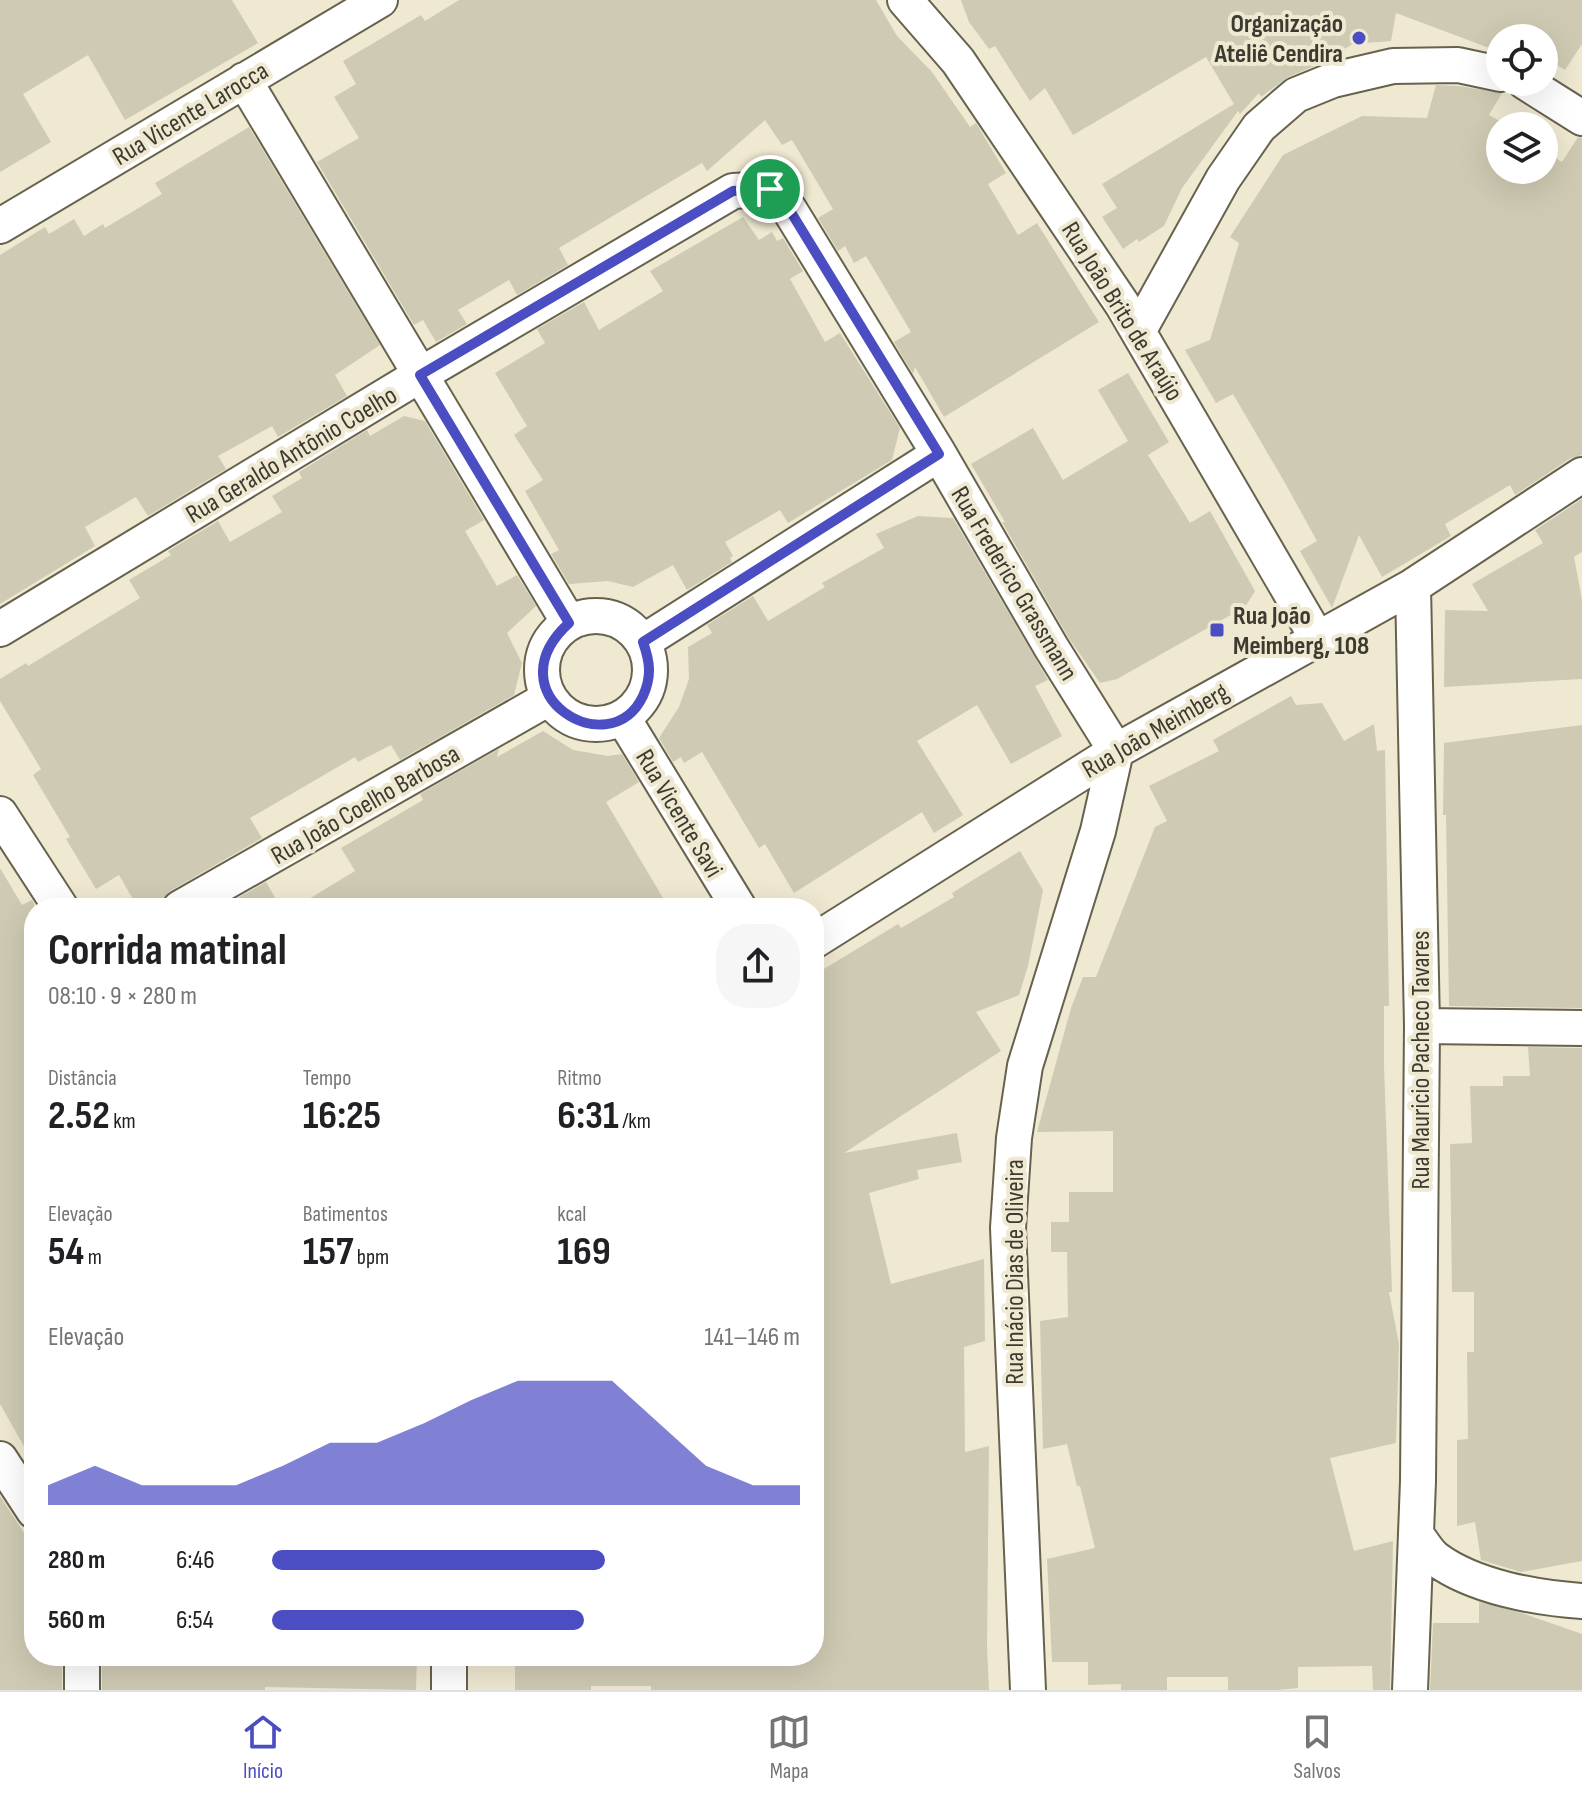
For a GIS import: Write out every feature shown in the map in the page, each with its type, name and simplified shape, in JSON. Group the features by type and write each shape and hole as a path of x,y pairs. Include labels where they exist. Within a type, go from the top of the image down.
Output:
{"street":[{"name":"Rua Vicente Larocca","path":"0,226 380,0"},
{"name":"Rua João Brito de Araújo","path":"905,0 958,61 1139,330 1317,638"},
{"path":"934,0 958,61"},
{"path":"1139,330 1223,179 1259,127 1296,95 1333,80 1393,66 1458,65 1486,71"},
{"path":"244,80 569,623"},
{"path":"1547,96 1582,118"},
{"name":"Rua Geraldo Antônio Coelho","path":"0,629 420,375 733,191 770,189 789,209"},
{"name":"Rua Frederico Grassmann","path":"789,209 1116,751"},
{"path":"643,642 939,454"},
{"name":"Rua João Meimberg","path":"824,935 1116,751 1413,586 1582,475"},
{"name":"Rua Mauricio Pacheco Tavares","path":"1410,1690 1416,1534 1422,1026 1413,586"},
{"path":"602,616 618,620 643,642 650,663 648,684 639,704 623,718 603,724 582,723 563,713 549,698 542,678 544,656 553,638 569,623 585,617 602,616"},
{"name":"Rua João Coelho Barbosa","path":"198,898 549,698"},
{"name":"Rua Vicente Savi","path":"623,718 733,898"},
{"name":"Rua Inácio Dias de Oliveira","path":"1028,1690 1008,1228 1014,1138 1025,1066 1098,831 1116,751"},
{"path":"0,814 55,898"},
{"path":"1422,1026 1582,1028"},
{"path":"0,1459 24,1496"},
{"path":"1416,1534 1435,1558 1494,1586 1547,1599 1582,1601"},
{"path":"82,1666 82,1690"},
{"path":"449,1666 449,1690"}],"building":[{"path":"0,0 232,0 258,43 125,120 88,55 23,94 51,142 0,172"},
{"path":"459,0 876,0 897,36 932,72 970,127 976,123 1006,173 988,184 1018,235 1037,223 1099,322 944,417 915,367 913,374 894,342 911,332 866,256 854,263 845,246 838,251 818,218 833,209 792,140 782,145 765,120 707,171 702,163 559,248 568,265 517,295 509,280 458,310 467,324 436,342 423,320 414,325 317,162 359,138 334,97 356,84 343,61 421,15 425,21"},
{"path":"961,0 1582,0 1582,44 1565,70 1558,66 1558,24 1486,24 1486,47 1396,13 1391,41 1353,44 1317,65 1288,77 1261,97 1259,93 1240,114 1238,111 1182,188 1164,226 1123,249 1102,217 1117,208 1102,184 1234,104 1206,57 1073,135 1045,88 1030,101 995,46 989,49 969,22"},
{"path":"1436,85 1486,90 1486,96 1500,96 1491,112 1486,112 1486,184 1558,184 1558,160 1562,162 1578,137 1582,138 1582,455 1571,458 1515,495 1510,485 1445,524 1451,536 1382,577 1359,535 1332,608 1300,551 1317,541 1285,483 1233,394 1216,403 1185,350 1210,340 1239,243 1230,237 1283,155 1362,116 1427,118"},
{"path":"249,127 380,345 335,375 347,396 278,437 272,426 218,456 226,469 148,516 136,497 85,527 95,546 0,604 0,255 45,227 49,234 74,219 84,236 103,224 105,228 162,194 155,183"},
{"path":"743,217 759,240 772,232 777,241 783,238 803,271 790,279 825,342 840,333 900,428 892,460 788,523 780,510 725,542 733,556 730,558 732,562 687,590 673,565 633,587 608,581 569,584 551,554 559,550 525,491 543,480 514,435 527,426 495,373 545,343 537,329 584,302 599,330 663,291 650,271"},
{"path":"1128,373 1169,442 1148,455 1190,523 1210,511 1255,591 1245,607 1117,679 1100,683 1068,637 971,464 1033,428 1063,480 1128,441 1098,390"},
{"path":"404,416 425,421 484,520 465,531 497,586 517,575 536,606 507,633 522,663 514,695 400,760 391,745 358,762 355,757 250,818 262,838 163,898 132,898 119,875 96,889 33,775 41,769 0,701 0,679 26,663 28,666 140,598 129,580 171,555 168,551 218,521 230,542 282,512 272,496 302,478 299,472 367,430 370,436"},
{"path":"1582,499 1582,552 1574,557 1582,600 1582,679 1444,687 1445,610 1488,611 1472,584 1543,543 1535,530"},
{"path":"918,516 953,518 1048,680 1035,686 1062,736 1011,764 977,705 917,741 963,815 934,833 922,812 794,893 765,844 759,848 702,752 684,763 681,757 673,762 659,738 679,707 689,679 688,647 712,633 707,625 753,596 768,621 825,587 822,583 884,548 876,534"},
{"path":"1291,696 1296,705 1322,703 1344,741 1374,724 1377,751 1385,750 1389,1006 1384,1006 1384,1065 1392,1292 1389,1292 1399,1344 1396,1443 1330,1458 1354,1551 1393,1541 1390,1690 1373,1690 1372,1666 1298,1667 1298,1688 1278,1690 1228,1690 1228,1677 1167,1677 1167,1690 1121,1690 1121,1684 1088,1685 1088,1662 1052,1662 1047,1559 1095,1548 1067,1444 1043,1449 1040,1321 1068,1317 1067,1252 1051,1252 1051,1222 1069,1222 1069,1192 1113,1192 1113,1131 1037,1132 1071,1008 1083,977 1096,977 1155,827 1167,821 1149,786 1219,751 1213,740"},
{"path":"1582,725 1582,1008 1449,1006 1444,743"},
{"path":"543,731 573,750 608,756 622,754 639,782 606,802 663,898 310,898 355,871 341,848 423,800 420,794 499,749 497,757"},
{"path":"1020,851 1043,890 1019,995 976,1012 1001,1051 844,1153 957,1133 962,1162 917,1170 919,1179 869,1193 891,1284 984,1259 985,1341 964,1347 965,1452 989,1446 989,1690 651,1690 651,1686 591,1686 591,1690 515,1690 515,1666 824,1666 824,969 898,924 901,928 954,897 952,893"},
{"path":"0,868 24,904 24,1446 0,1404"},
{"path":"266,882 275,898 238,898"},
{"path":"1528,1047 1582,1048 1582,1561 1521,1572 1481,1560 1475,1522 1457,1526 1457,1440 1468,1439 1467,1352 1474,1352 1474,1292 1452,1292 1450,1144 1472,1143 1470,1086 1503,1086 1503,1076 1530,1076"},
{"path":"0,1496 24,1533 24,1666 62,1666 62,1690 0,1690"},
{"path":"1479,1602 1582,1634 1582,1690 1430,1690 1433,1623 1479,1623"},
{"path":"102,1666 417,1666 416,1690 265,1687 265,1690 102,1690"}],"place":[{"name":"Organização Ateliê Cendira","path":"1359,38"},
{"name":"Rua João Meimberg, 108","path":"1217,630"}],"route":[{"path":"770,189 789,209 939,454 643,642 650,663 648,684 639,704 623,718 603,724 582,723 563,713 549,698 542,678 544,656 553,638 569,623 420,375 733,191 770,189"}]}
